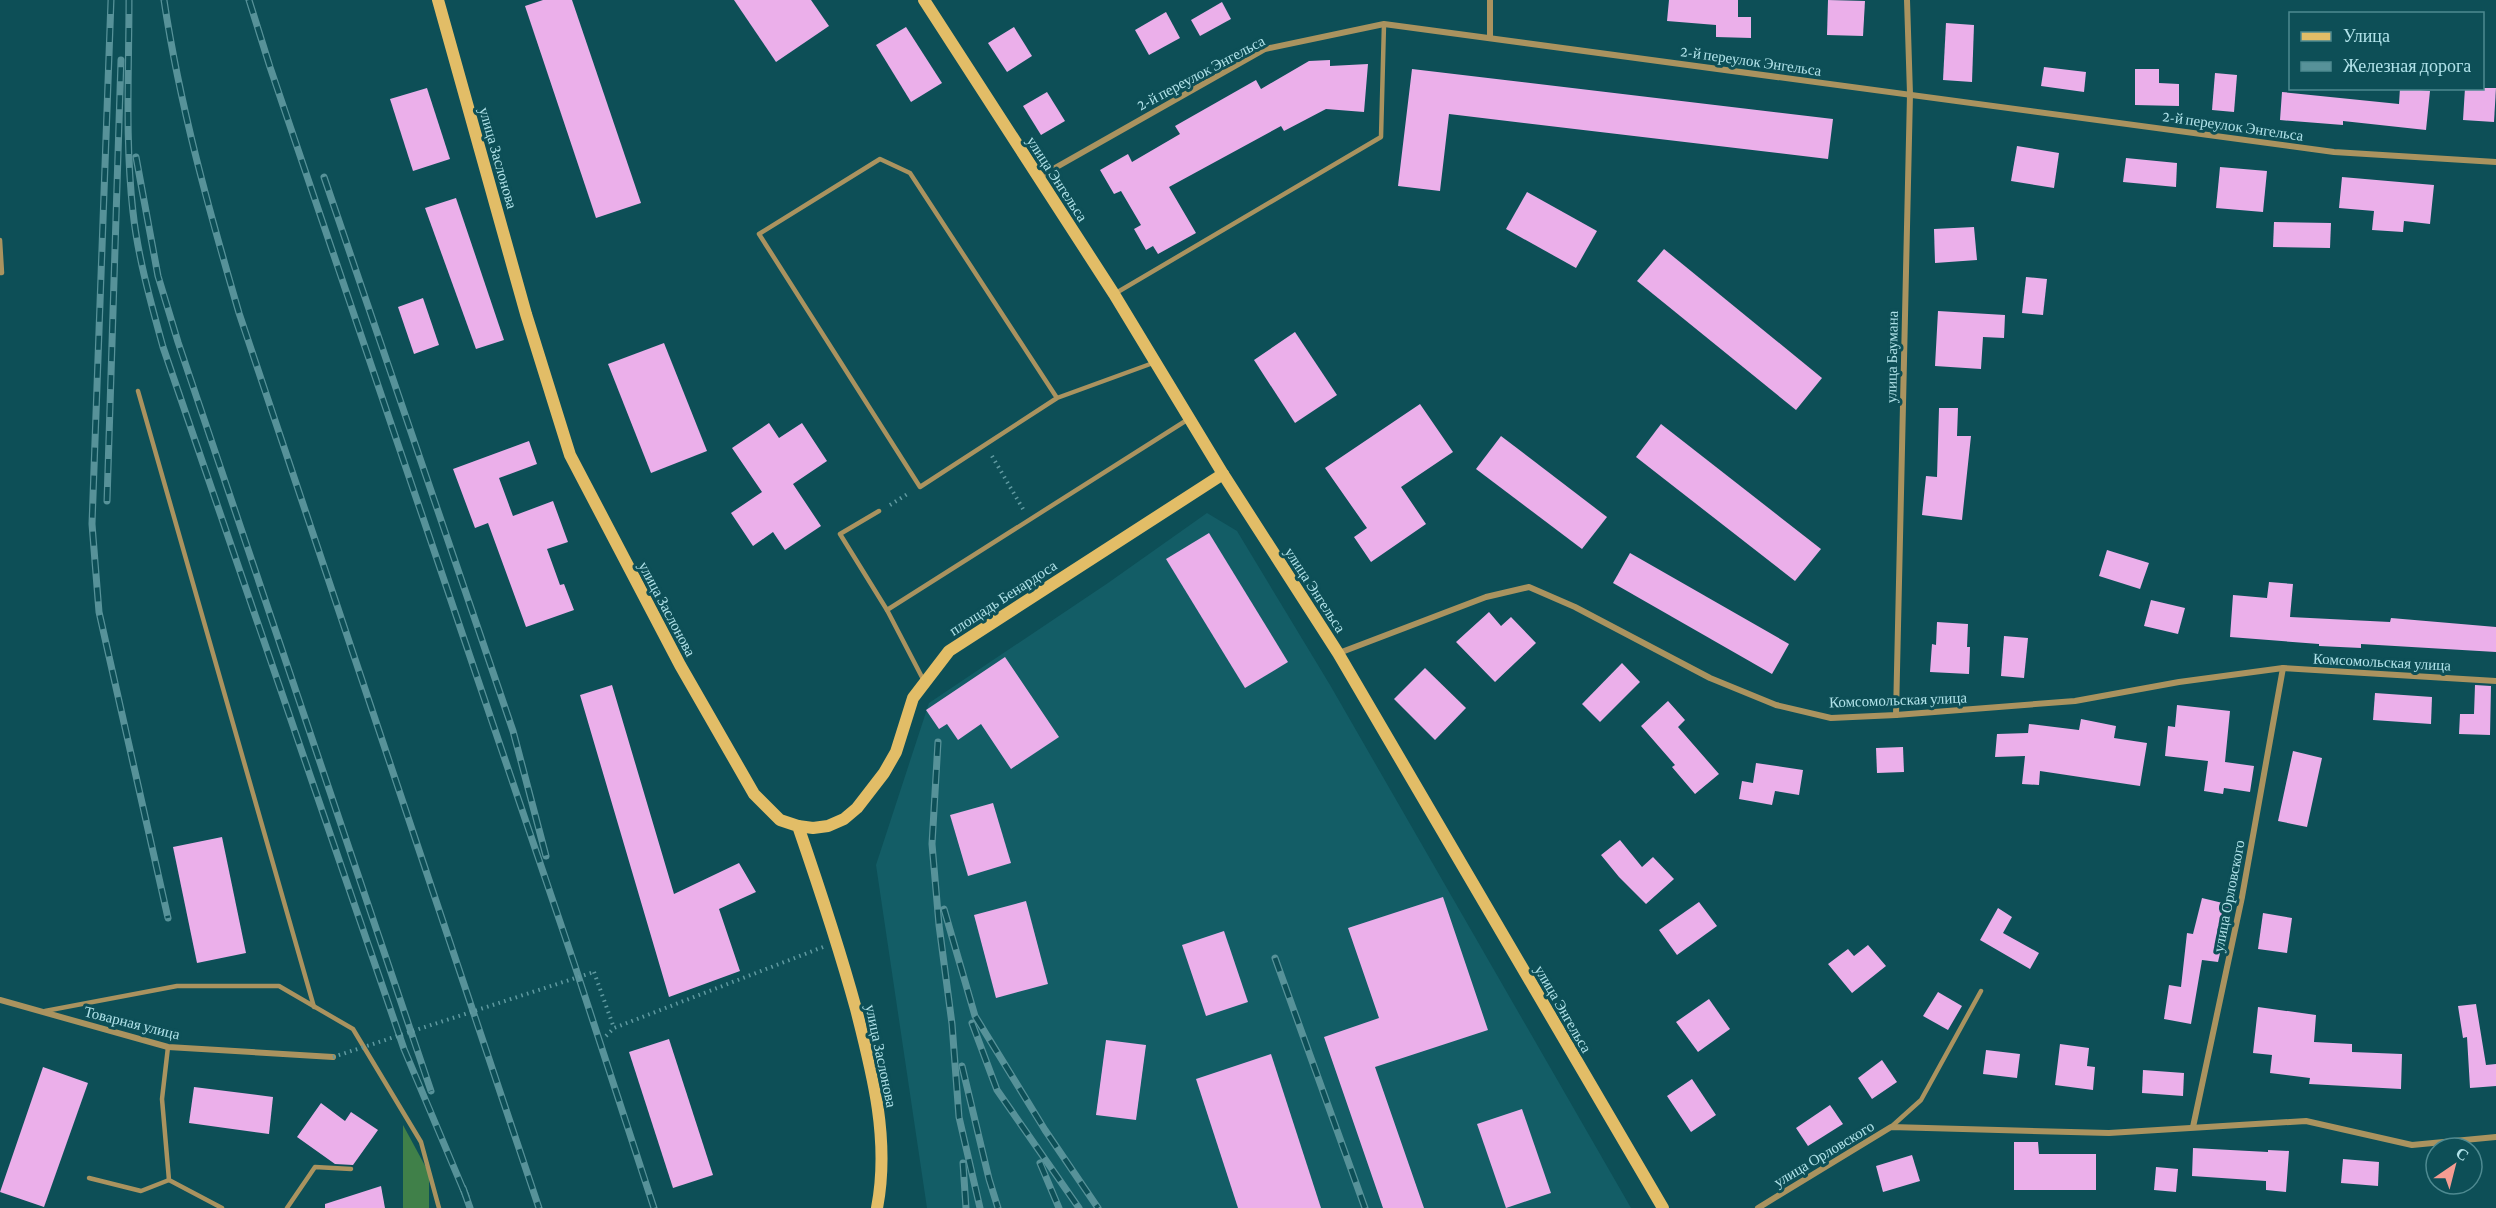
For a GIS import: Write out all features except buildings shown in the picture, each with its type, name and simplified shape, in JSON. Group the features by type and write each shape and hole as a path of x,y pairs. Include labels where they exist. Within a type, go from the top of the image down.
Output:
{"street":[{"name":"улица Заслонова","path":"438,0 526,314 570,455 680,665 754,794 780,820 798,826 837,941 876,1095 882,1135 883,1163 877,1208"},
{"name":"улица Энгельса","path":"924,0 1114,294 1223,474 1338,653 1663,1208"},
{"path":"1490,0 1490,38"},
{"name":"улица Баумана","path":"1896,715 1910,94 1907,0"},
{"name":"2-й переулок Энгельса","path":"1037,178 1265,49 1384,24 2334,152 2496,162"},
{"name":"площадь Бенардоса","path":"798,826 813,828 828,826 844,819 857,808 884,773 896,752 913,698 949,651 1223,474"},
{"name":"Комсомольская улица","path":"1338,653 1486,597 1529,586 1575,607 1710,678 1776,705 1831,717 1896,715 2075,701 2179,682 2283,668 2496,681"},
{"name":"улица Орловского","path":"2193,1127 2242,897 2283,668"},
{"name":"Товарная улица","path":"0,1000 168,1047 333,1057"},
{"name":"улица Орловского","path":"1758,1208 1891,1127 2109,1133 2306,1121 2412,1145 2496,1137"}],"lane":[{"path":"1114,294 1381,137 1384,24"},
{"path":"1057,398 910,173 880,159 759,234 920,487 1057,398 1155,362"},
{"path":"0,240 2,273 0,273"},
{"path":"138,391 314,1007"},
{"path":"887,610 1190,419"},
{"path":"879,511 840,534 887,610 924,681"},
{"path":"40,1012 177,986 279,986 353,1029 422,1142 439,1208"},
{"path":"1891,1127 1921,1100 1981,991"},
{"path":"168,1047 162,1099 169,1180"},
{"path":"287,1208 315,1167 351,1169"},
{"path":"89,1178 141,1191 169,1180 222,1208"}],"path":[{"path":"986,445 1029,520"},
{"path":"879,511 920,487"},
{"path":"606,1036 614,1028 837,941"},
{"path":"333,1057 594,972 614,1028"}],"shaded area":[{"path":"1207,513 1237,531 1330,685 1631,1208 927,1208 876,865 929,703 1108,583"}],"green space":[{"path":"403,1125 429,1173 429,1208 403,1208"}],"railway":[{"path":"111,0 92,524 99,612 168,918"},
{"path":"129,0 128,133 133,212 142,263 163,347 404,1049 466,1196"},
{"path":"164,0 187,119 206,197 239,313 539,1208"},
{"path":"249,0 575,966 654,1208"},
{"path":"107,501 121,60"},
{"path":"136,157 158,276 178,342 431,1091"},
{"path":"324,177 513,731 546,856"},
{"path":"938,742 932,844 939,925 952,1024 959,1117 980,1208"},
{"path":"944,909 975,1016 1045,1130 1098,1208"},
{"path":"1275,958 1365,1208"},
{"path":"972,1023 997,1090 1079,1208"},
{"path":"962,1066 998,1208"},
{"path":"963,1163 966,1208"},
{"path":"1040,1163 1059,1208"},
{"path":"463,1188 470,1208"}]}
